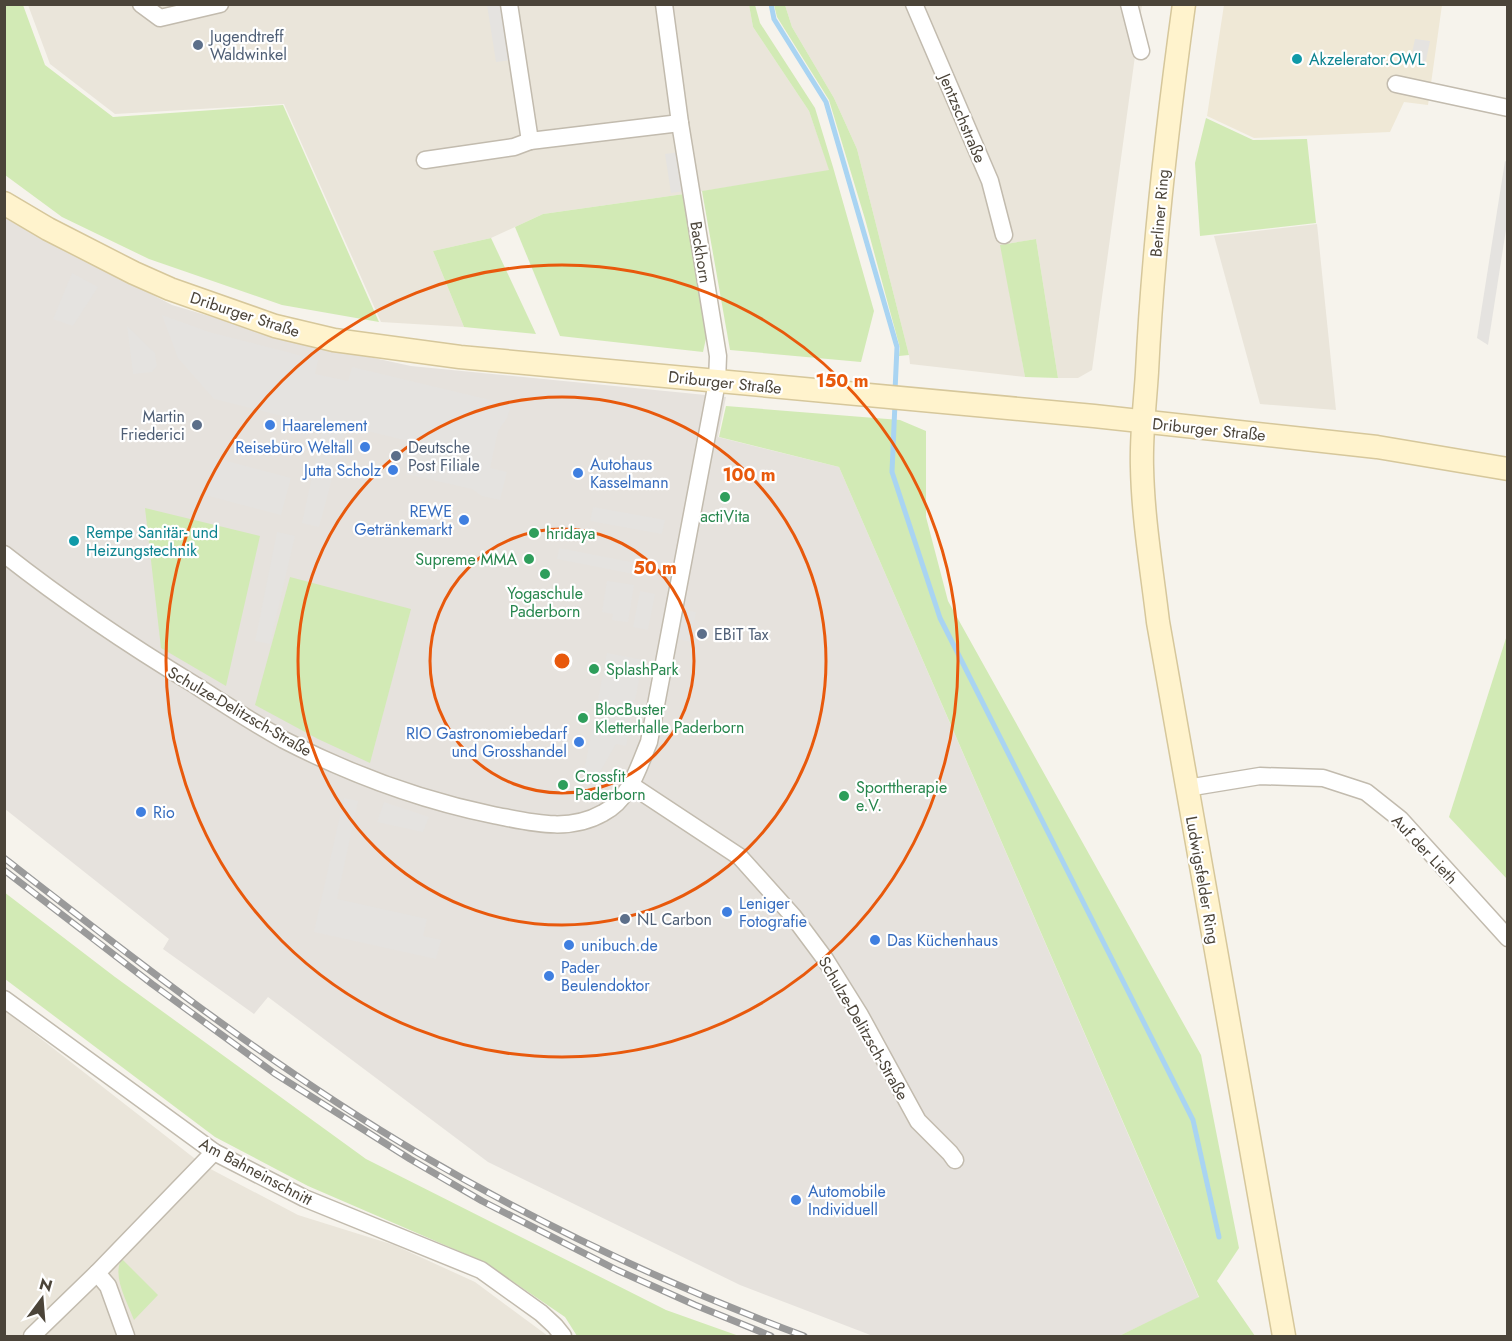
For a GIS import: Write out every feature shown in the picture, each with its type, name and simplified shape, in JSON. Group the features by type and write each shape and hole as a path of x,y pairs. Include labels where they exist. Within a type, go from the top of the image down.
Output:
{"main road":[{"name":"Berliner Ring","path":"1143,422 1163,159 1184,4"},
{"name":"Driburger Straße","path":"4,204 86,249 170,289 275,326 324,338 460,357 903,398 1377,447 1508,469"},
{"name":"Ludwigsfelder Ring","path":"1143,422 1144,515 1158,622 1284,1336"}],"street":[{"path":"141,5 160,18 220,4"},
{"path":"509,4 530,141"},
{"name":"Backhorn","path":"664,4 718,356 717,382"},
{"name":"Jentzschstraße","path":"914,4 990,181 1004,235"},
{"path":"1129,4 1141,51"},
{"path":"1396,84 1508,108"},
{"path":"425,160 514,147 530,141 681,123"},
{"name":"Schulze-Delitzsch-Straße","path":"4,554 52,591 142,653 282,738 318,756 368,778 462,808 543,825 581,823 612,808 631,785 649,742 717,382"},
{"name":"Auf der Lieth","path":"1187,788 1260,776 1323,778 1366,792 1400,819 1508,938"},
{"name":"Schulze-Delitzsch-Straße","path":"631,785 740,857 793,916 825,959 860,1015 918,1121 955,1160"},
{"name":"Am Bahneinschnitt","path":"4,999 214,1152 304,1198 481,1270 555,1326 562,1336"},
{"path":"32,1336 97,1273 214,1152"},
{"path":"97,1273 108,1286 126,1336"}],"shaded area":[{"path":"28,5 749,5 753,27 809,111 830,171 543,214 491,238 433,251 464,327 381,322 284,104 115,114 50,64"},
{"path":"487,5 503,5 511,60 496,62"},
{"path":"785,5 1142,5 1092,370 1078,378 1058,378 1036,239 1001,245 1025,377 910,364 857,149 834,98 792,27"},
{"path":"1224,5 1442,5 1428,105 1404,102 1390,132 1254,138 1207,116"},
{"path":"1415,39 1430,41 1425,65 1410,62"},
{"path":"679,152 685,191 671,193 665,154"},
{"path":"1505,161 1508,163 1507,223 1488,345 1477,338"},
{"path":"4,218 172,305 290,340 411,366 726,397 718,437 839,467 1199,1298 1119,1336 873,1336 740,1285 488,1162 268,997 254,1014 163,949 169,939 5,809"},
{"path":"1317,224 1336,410 1260,404 1214,236"},
{"path":"72,273 98,287 73,326 53,319"},
{"path":"162,315 209,332 318,360 315,374 348,381 352,367 511,405 507,418 498,431 490,468 507,472 500,500 482,496 472,489 406,474 413,442 346,426 319,527 302,523 323,426 214,399 178,358"},
{"path":"127,326 155,353 157,366 152,372 133,374"},
{"path":"215,458 291,478 281,515 205,495"},
{"path":"593,507 665,520 662,534 590,521"},
{"path":"277,532 295,536 270,644 255,641"},
{"path":"559,548 646,565 644,576 557,559"},
{"path":"607,581 634,585 628,622 612,620 613,614 602,612"},
{"path":"640,591 655,594 648,630 633,627"},
{"path":"684,610 696,612 691,642 678,639"},
{"path":"607,653 643,660 626,746 616,744 593,784 582,782"},
{"path":"344,798 358,801 337,899 427,919 423,936 441,940 436,959 314,932"},
{"path":"384,802 429,817 423,832 377,822"},
{"path":"4,1010 203,1165 298,1215 394,1245 475,1282 548,1336 5,1336"}],"green space":[{"path":"5,4 23,5 45,65 113,117 283,105 379,322 282,305 149,259 62,217 5,175"},
{"path":"749,5 755,5 760,23 815,108 874,311 861,362 730,350 702,191 829,170 809,111 753,27"},
{"path":"774,5 785,5 792,27 834,98 857,149 909,355 899,356 900,348 865,219 829,100 777,17"},
{"path":"1206,118 1253,140 1307,139 1316,223 1200,236 1195,163"},
{"path":"684,194 707,334 703,352 560,336 515,227 543,214"},
{"path":"491,238 536,334 464,327 433,251"},
{"path":"1036,239 1058,378 1025,377 1000,245"},
{"path":"726,406 900,420 926,431 926,517 948,601 1201,1055 1239,1248 1217,1281 1255,1336 1119,1336 1199,1297 839,467 719,437"},
{"path":"145,508 260,536 226,686 161,648"},
{"path":"290,577 411,609 370,763 318,739 255,705"},
{"path":"1507,635 1507,879 1449,817"},
{"path":"4,892 115,977 366,1159 666,1310 739,1336 577,1336 565,1317 484,1262 308,1186 215,1137 5,979"},
{"path":"122,1259 158,1295 134,1320 119,1281 118,1273"}],"waterway":[{"path":"771,4 774,19 826,102 897,347 895,391"},
{"path":"895,403 892,472 940,618 1193,1120 1219,1237"}],"railway":[{"path":"4,858 155,974 258,1049 418,1153 511,1205 607,1253 704,1296 804,1336"},
{"path":"4,870 152,984 274,1073 410,1159 482,1201 617,1270 771,1336"}],"place":[{"name":"Jugendtreff Waldwinkel","path":"198,45"},
{"name":"Akzelerator.OWL","path":"1297,59"},
{"name":"Martin Friederici","path":"197,425"},
{"name":"Haarelement","path":"270,425"},
{"name":"Reisebüro Weltall","path":"365,447"},
{"name":"Deutsche Post Filiale","path":"396,456"},
{"name":"Jutta Scholz","path":"393,470"},
{"name":"Autohaus Kasselmann","path":"578,473"},
{"name":"actiVita","path":"725,497"},
{"name":"REWE Getränkemarkt","path":"464,520"},
{"name":"hridaya","path":"534,533"},
{"name":"Rempe Sanitär- und Heizungstechnik","path":"74,541"},
{"name":"Supreme MMA","path":"529,559"},
{"name":"Yogaschule Paderborn","path":"545,574"},
{"name":"EBiT Tax","path":"702,634"},
{"name":"SplashPark","path":"594,669"},
{"name":"BlocBuster Kletterhalle Paderborn","path":"583,718"},
{"name":"RIO Gastronomiebedarf und Grosshandel","path":"579,742"},
{"name":"Crossfit Paderborn","path":"563,785"},
{"name":"Sporttherapie e.V.","path":"844,796"},
{"name":"Rio","path":"141,812"},
{"name":"Leniger Fotografie","path":"727,912"},
{"name":"NL Carbon","path":"625,919"},
{"name":"Das Küchenhaus","path":"875,940"},
{"name":"unibuch.de","path":"569,945"},
{"name":"Pader Beulendoktor","path":"549,976"},
{"name":"Automobile Individuell","path":"796,1200"}]}
